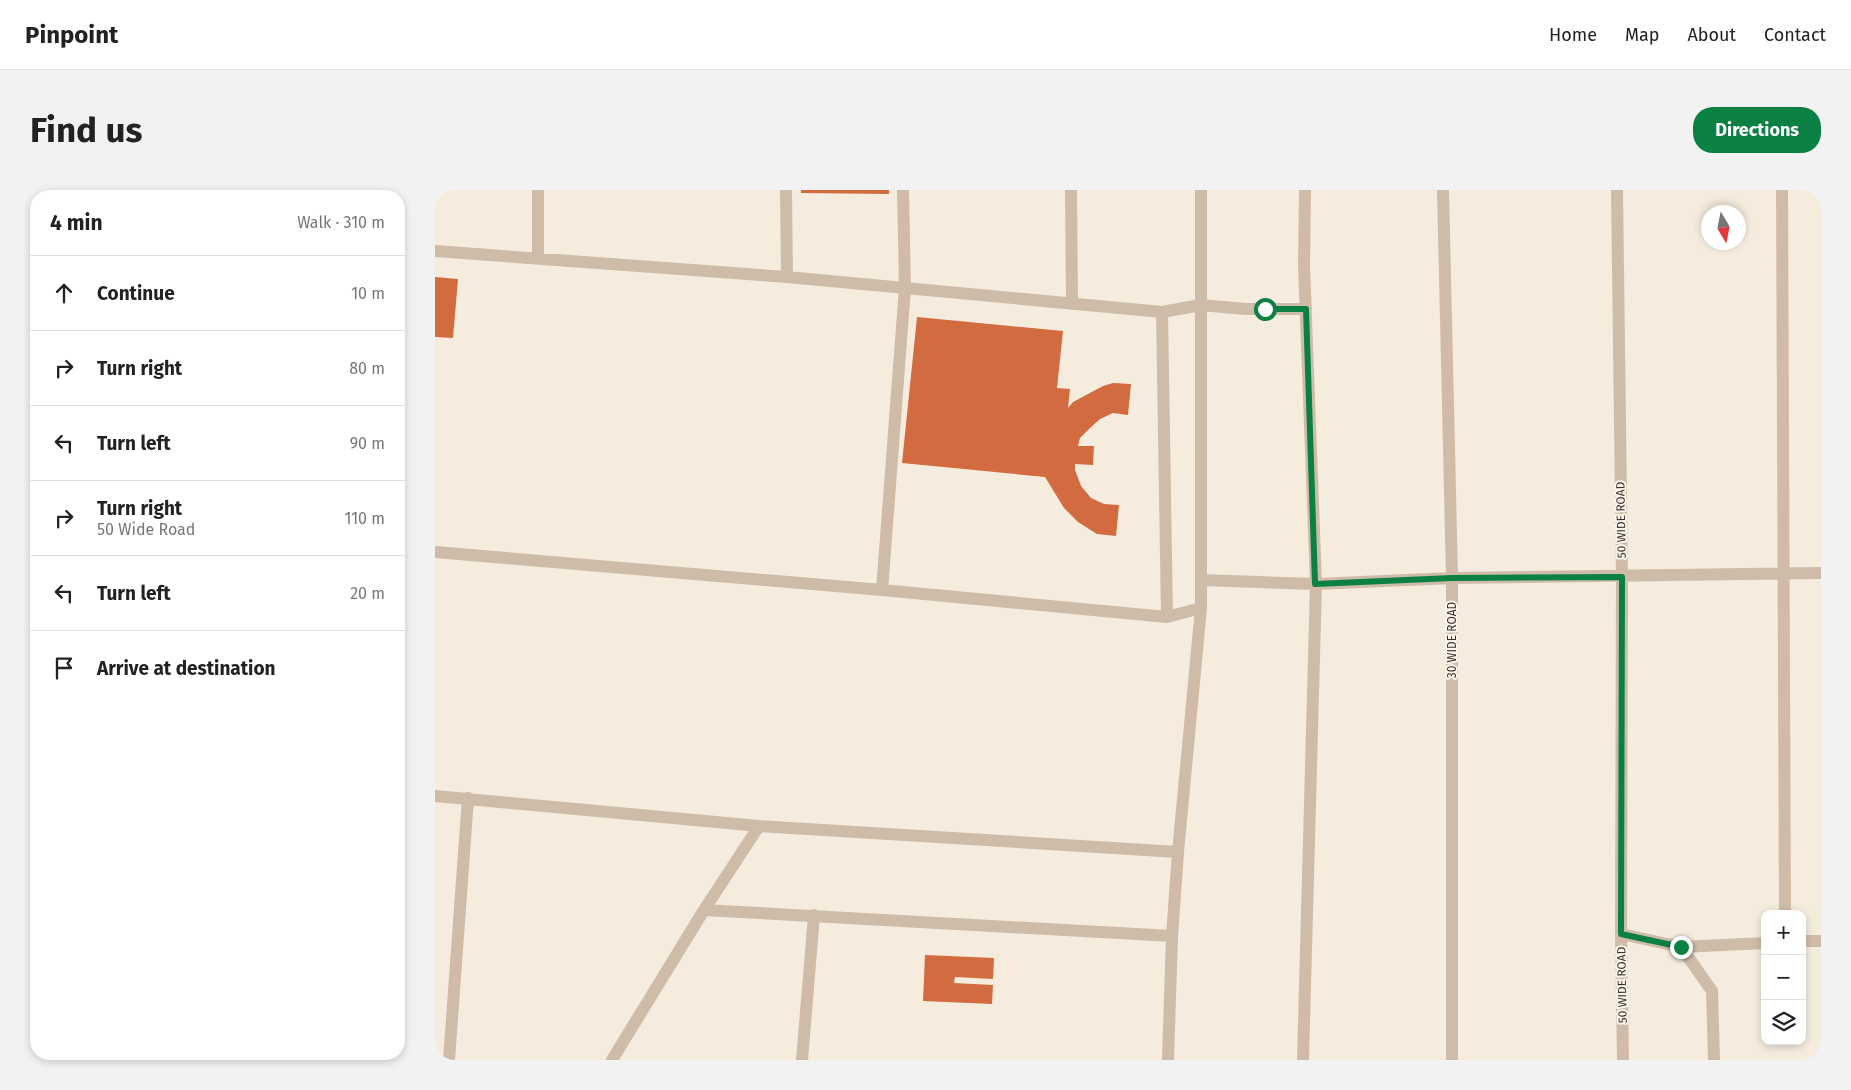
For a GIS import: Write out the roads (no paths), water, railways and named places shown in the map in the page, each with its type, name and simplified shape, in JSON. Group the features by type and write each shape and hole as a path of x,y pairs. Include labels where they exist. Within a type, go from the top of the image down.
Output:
{"street":[{"path":"538,190 538,258"},
{"path":"786,190 787,276"},
{"path":"882,590 905,288 903,190"},
{"path":"1071,190 1072,304"},
{"path":"1168,1060 1172,936 1178,852 1201,608 1201,190"},
{"path":"1303,1060 1315,584 1306,309 1305,190"},
{"name":"30 WIDE ROAD","path":"1443,190 1452,578 1452,1060"},
{"name":"50 WIDE ROAD","path":"1617,190 1622,577 1621,934 1623,1060"},
{"path":"1782,190 1785,910"},
{"path":"435,251 787,276 1162,312 1201,305 1245,309 1306,309"},
{"path":"1162,312 1167,617"},
{"path":"435,552 882,590 1167,617 1201,608"},
{"path":"1202,580 1315,584 1452,578 1821,573"},
{"path":"435,796 759,826 1178,852"},
{"path":"449,1060 468,798"},
{"path":"612,1060 704,910 759,826"},
{"path":"704,910 1172,936"},
{"path":"802,1060 814,915"},
{"path":"1621,934 1681,947 1761,943"},
{"path":"1806,942 1821,941"},
{"path":"1681,947 1711,991 1714,1060"}]}
